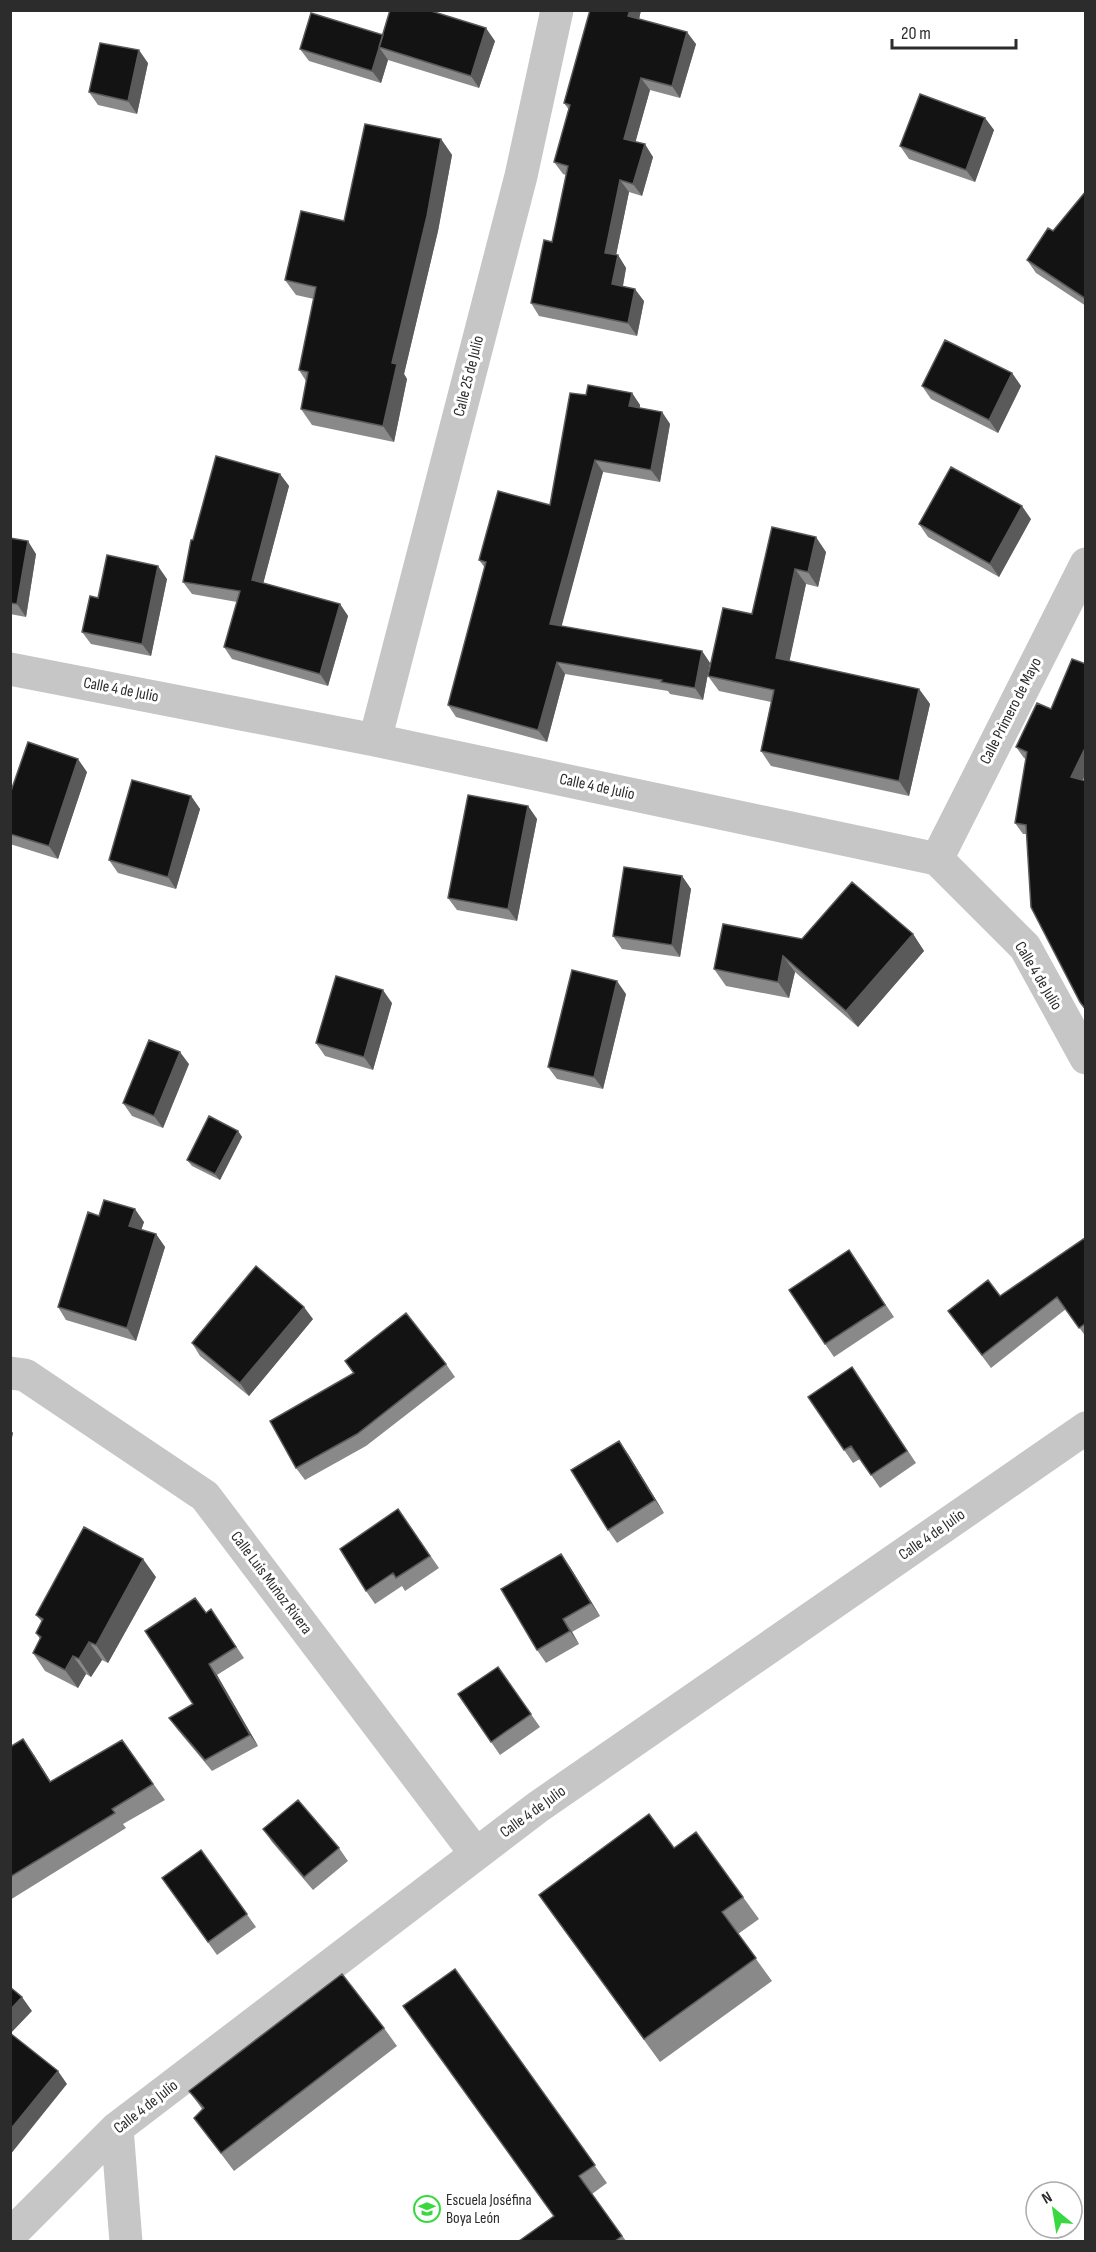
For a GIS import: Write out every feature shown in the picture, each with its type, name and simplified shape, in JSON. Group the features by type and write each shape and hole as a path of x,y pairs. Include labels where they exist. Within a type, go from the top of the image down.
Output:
{"street":[{"name":"Calle 25 de Julio","path":"375,741 521,176 557,10"},
{"name":"Calle Primero de Mayo","path":"937,859 1086,564"},
{"name":"Calle 4 de Julio","path":"10,669 375,741 937,859 1025,947 1086,1058"},
{"name":"Calle Luis Muñoz Rivera","path":"10,1373 25,1375 205,1496 476,1854"},
{"name":"Calle 4 de Julio","path":"10,2235 117,2128 538,1807 1086,1428"},
{"path":"117,2128 126,2241"}],"building":[{"path":"390,10 428,10 486,28 471,76 379,47"},
{"path":"590,10 630,10 628,16 687,32 672,86 641,78 624,139 645,144 633,184 620,180 605,253 618,255 612,284 635,289 628,323 531,303 544,240 552,242 568,166 554,162 570,105 564,103"},
{"path":"311,13 383,35 372,71 300,49"},
{"path":"100,43 139,50 128,101 89,92"},
{"path":"920,94 985,118 966,170 900,146"},
{"path":"365,124 441,139 427,216 392,363 397,364 383,426 301,409 308,372 299,370 316,287 285,280 301,211 344,221"},
{"path":"1086,191 1086,299 1027,260 1048,228 1053,231"},
{"path":"945,340 1012,373 989,420 922,386"},
{"path":"588,385 632,393 629,406 662,412 651,470 595,460 550,624 702,651 695,688 557,662 538,730 448,705 486,562 479,560 498,491 550,505 570,393 586,395"},
{"path":"216,456 280,474 252,580 340,604 320,674 224,647 240,591 183,582 191,540 193,540"},
{"path":"951,467 1022,506 990,564 919,524"},
{"path":"772,527 816,537 808,572 795,569 776,658 919,689 899,781 761,751 774,690 708,676 723,608 752,614"},
{"path":"10,538 28,541 17,604 10,603"},
{"path":"107,555 158,566 142,644 82,632 90,596 98,598"},
{"path":"1072,659 1086,664 1086,746 1071,777 1086,781 1086,1010 1031,907 1026,825 1015,823 1027,752 1016,747 1037,703 1051,709"},
{"path":"28,742 78,759 49,846 10,834 10,794"},
{"path":"132,780 191,796 168,877 109,860"},
{"path":"468,795 528,806 508,909 448,898"},
{"path":"624,867 682,876 672,945 613,936"},
{"path":"852,882 913,934 846,1011 783,956 778,982 714,969 723,924 802,939"},
{"path":"572,970 617,981 594,1077 548,1067"},
{"path":"336,976 383,990 364,1057 316,1043"},
{"path":"149,1040 180,1052 154,1116 123,1103"},
{"path":"209,1116 238,1131 215,1174 187,1160"},
{"path":"104,1200 135,1209 129,1226 156,1234 127,1328 58,1307 88,1212 99,1216"},
{"path":"1085,1238 1086,1323 1079,1328 1057,1297 982,1355 948,1311 988,1280 1000,1296"},
{"path":"849,1250 885,1305 825,1344 789,1290"},
{"path":"256,1266 304,1307 240,1383 192,1343"},
{"path":"406,1313 446,1364 357,1434 296,1468 270,1421 354,1373 345,1361"},
{"path":"852,1367 907,1451 871,1475 851,1446 844,1450 808,1397"},
{"path":"619,1441 655,1500 608,1530 571,1470"},
{"path":"398,1509 430,1556 396,1578 393,1573 366,1591 340,1549"},
{"path":"84,1527 143,1559 96,1645 89,1642 79,1659 73,1656 65,1670 33,1653 41,1637 36,1633 43,1619 36,1615"},
{"path":"561,1554 591,1603 563,1619 570,1631 537,1650 501,1589"},
{"path":"195,1598 206,1613 211,1609 236,1647 209,1664 250,1735 205,1760 169,1718 193,1704 145,1631"},
{"path":"498,1667 531,1714 491,1742 458,1694"},
{"path":"23,1739 50,1782 122,1740 153,1784 112,1809 115,1813 10,1877 10,1747"},
{"path":"298,1800 339,1848 304,1877 263,1829"},
{"path":"649,1814 674,1848 696,1832 743,1897 722,1912 756,1958 644,2039 539,1895"},
{"path":"201,1850 247,1914 208,1942 162,1878"},
{"path":"455,1969 595,2165 579,2176 622,2236 615,2241 519,2241 554,2216 403,2006"},
{"path":"342,1974 384,2028 221,2153 194,2118 204,2108 189,2091"},
{"path":"10,1987 22,1997 10,2010"},
{"path":"10,2033 58,2071 10,2130"}],"place":[{"name":"Escuela Joséfina Boya León","path":"427,2209"}]}
